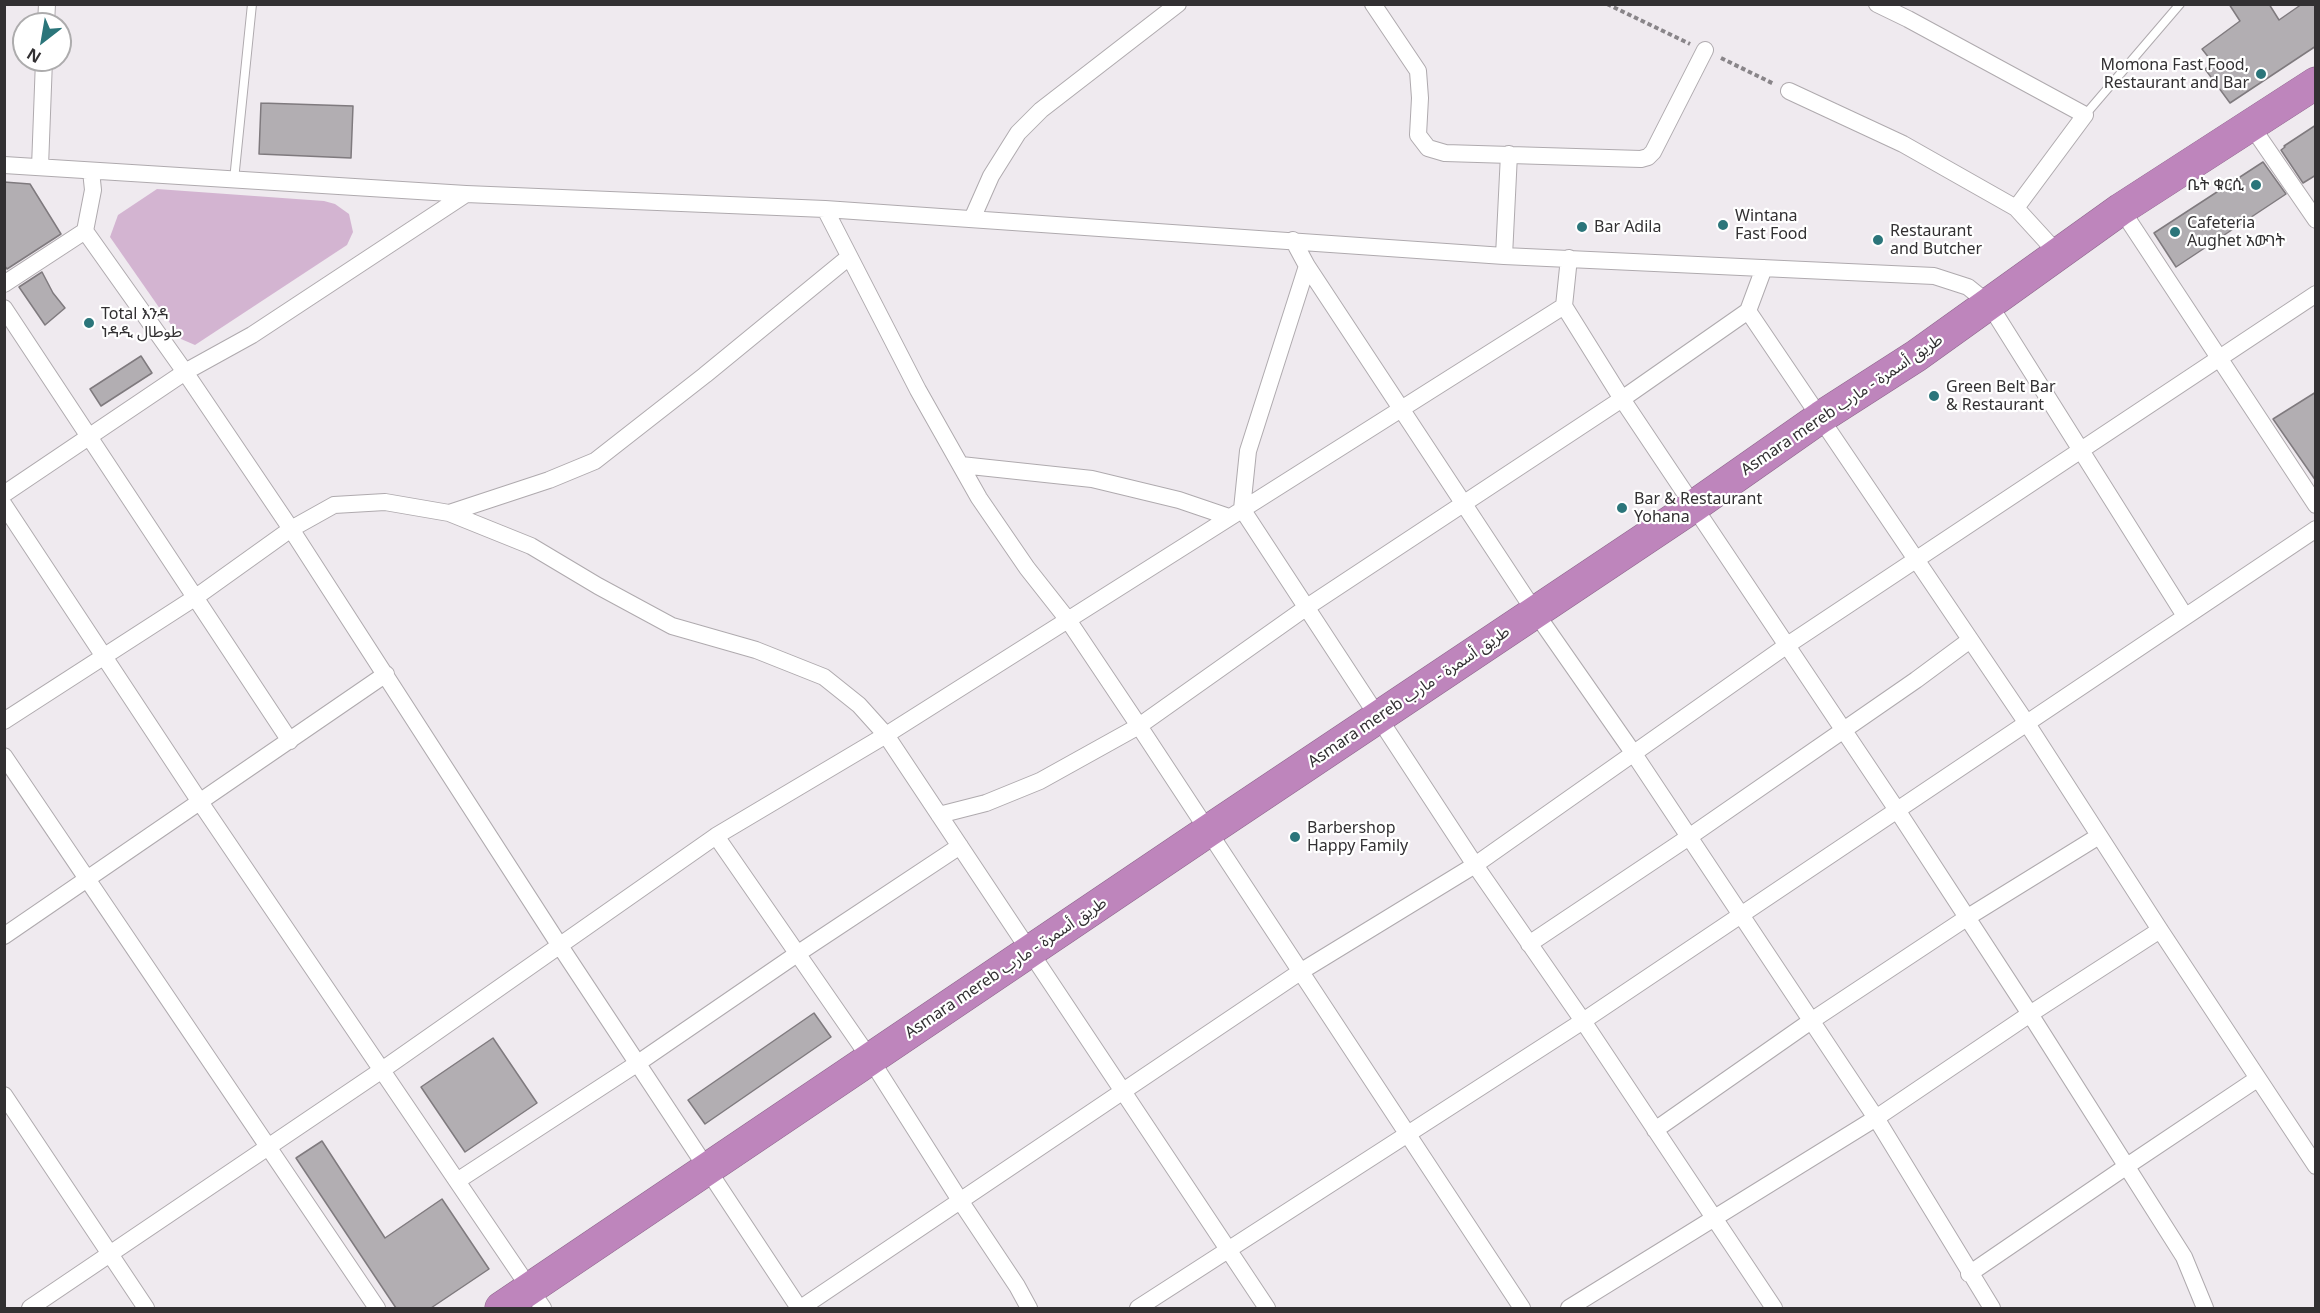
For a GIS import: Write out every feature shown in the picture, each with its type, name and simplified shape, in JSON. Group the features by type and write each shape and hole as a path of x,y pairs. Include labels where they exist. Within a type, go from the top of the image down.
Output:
{"highway":[{"name":"Asmara mereb طريق أسمرة - مارب","path":"501,1308 537,1299 708,1168 1694,506 1989,304 2121,209 2316,83"}],"street":[{"path":"972,219 991,176 1018,134 1041,110 1178,4"},
{"path":"1373,4 1418,71 1420,98 1418,135 1428,148 1445,153 1641,159 1648,157 1653,152 1705,50"},
{"path":"1877,4 1908,18 2085,115 2016,208"},
{"path":"40,167 44,72"},
{"path":"1789,91 1903,144 2016,208 2059,255"},
{"path":"2250,124 2316,220"},
{"path":"1504,256 1509,154"},
{"path":"4,165 466,194 825,209 1504,256 1934,276 1968,287 1989,304 2185,616"},
{"path":"4,284 84,231 93,190 91,171"},
{"path":"4,494 185,372 252,335 466,194"},
{"path":"825,209 918,390 979,498 1027,568 1068,620 1522,1308"},
{"path":"2121,209 2316,505"},
{"path":"84,231 185,372 291,529 560,946 800,1308 961,1202 1300,972 1475,865 1785,646 2316,294"},
{"path":"1293,240 1307,266 1535,612 1634,754 1876,1118 1969,1274 1992,1308"},
{"path":"449,513 549,480 595,460 705,375 849,257"},
{"path":"1569,258 1564,306 1622,399 1785,646 1968,917 2184,1257 2205,1308"},
{"path":"1235,513 1248,451 1307,266"},
{"path":"939,815 986,804 1040,781 1139,726 1307,608 1622,399 1749,311 1764,268"},
{"path":"30,1308 266,1146 382,1070 716,836 886,735 1564,306"},
{"path":"4,308 290,741"},
{"path":"1749,311 2026,722 2257,1079 2316,1166"},
{"path":"961,465 1092,479 1235,513 1307,608 1475,865 1774,1308"},
{"path":"4,721 196,597 291,529 334,505 385,501 449,513 531,546 672,626 756,650 824,677 859,705 886,735 1267,1308"},
{"path":"4,505 200,802 537,1299"},
{"path":"1138,1308 1583,1022 2316,529"},
{"path":"1529,944 1689,837 1970,640"},
{"path":"4,936 386,674"},
{"path":"4,756 377,1308"},
{"path":"716,836 871,1060 1029,1308"},
{"path":"1655,1130 1811,1021 1968,917 2099,836"},
{"path":"457,1181 638,1063 960,846"},
{"path":"1569,1308 1876,1118 2160,930"},
{"path":"1969,1274 2257,1079"},
{"path":"4,1095 146,1308"}],"lane":[{"path":"234,180 252,4"},
{"path":"2085,115 2180,4"}],"shaded area":[{"path":"157,189 324,201 335,204 349,214 353,232 347,245 195,345 181,339 110,237 118,215"}],"building":[{"path":"2229,4 2269,4 2279,20 2302,4 2316,4 2316,46 2230,103 2205,69 2213,63 2202,49 2240,21"},
{"path":"261,103 353,106 351,158 259,154"},
{"path":"2316,125 2316,175 2303,183 2281,150"},
{"path":"2263,162 2286,194 2176,267 2154,233"},
{"path":"4,182 30,184 61,234 7,269 4,265"},
{"path":"42,272 53,293 65,308 45,325 19,287"},
{"path":"141,356 152,373 101,406 90,389"},
{"path":"2316,392 2316,481 2273,419"},
{"path":"814,1013 831,1037 705,1124 688,1100"},
{"path":"493,1038 537,1103 465,1152 421,1087"},
{"path":"322,1141 385,1238 442,1199 489,1269 431,1308 396,1308 296,1158"}],"place":[{"name":"Momona Fast Food, Restaurant and Bar","path":"2261,74"},
{"name":"ቤት ቁርሲ","path":"2256,185"},
{"name":"Wintana Fast Food","path":"1723,225"},
{"name":"Bar Adila","path":"1582,227"},
{"name":"Cafeteria Aughet አውገት","path":"2175,232"},
{"name":"Restaurant and Butcher","path":"1878,240"},
{"name":"Total እንዳ ነዳዲ طوطال","path":"89,323"},
{"name":"Green Belt Bar & Restaurant","path":"1934,396"},
{"name":"Bar & Restaurant Yohana","path":"1622,508"},
{"name":"Barbershop Happy Family","path":"1295,837"}]}
